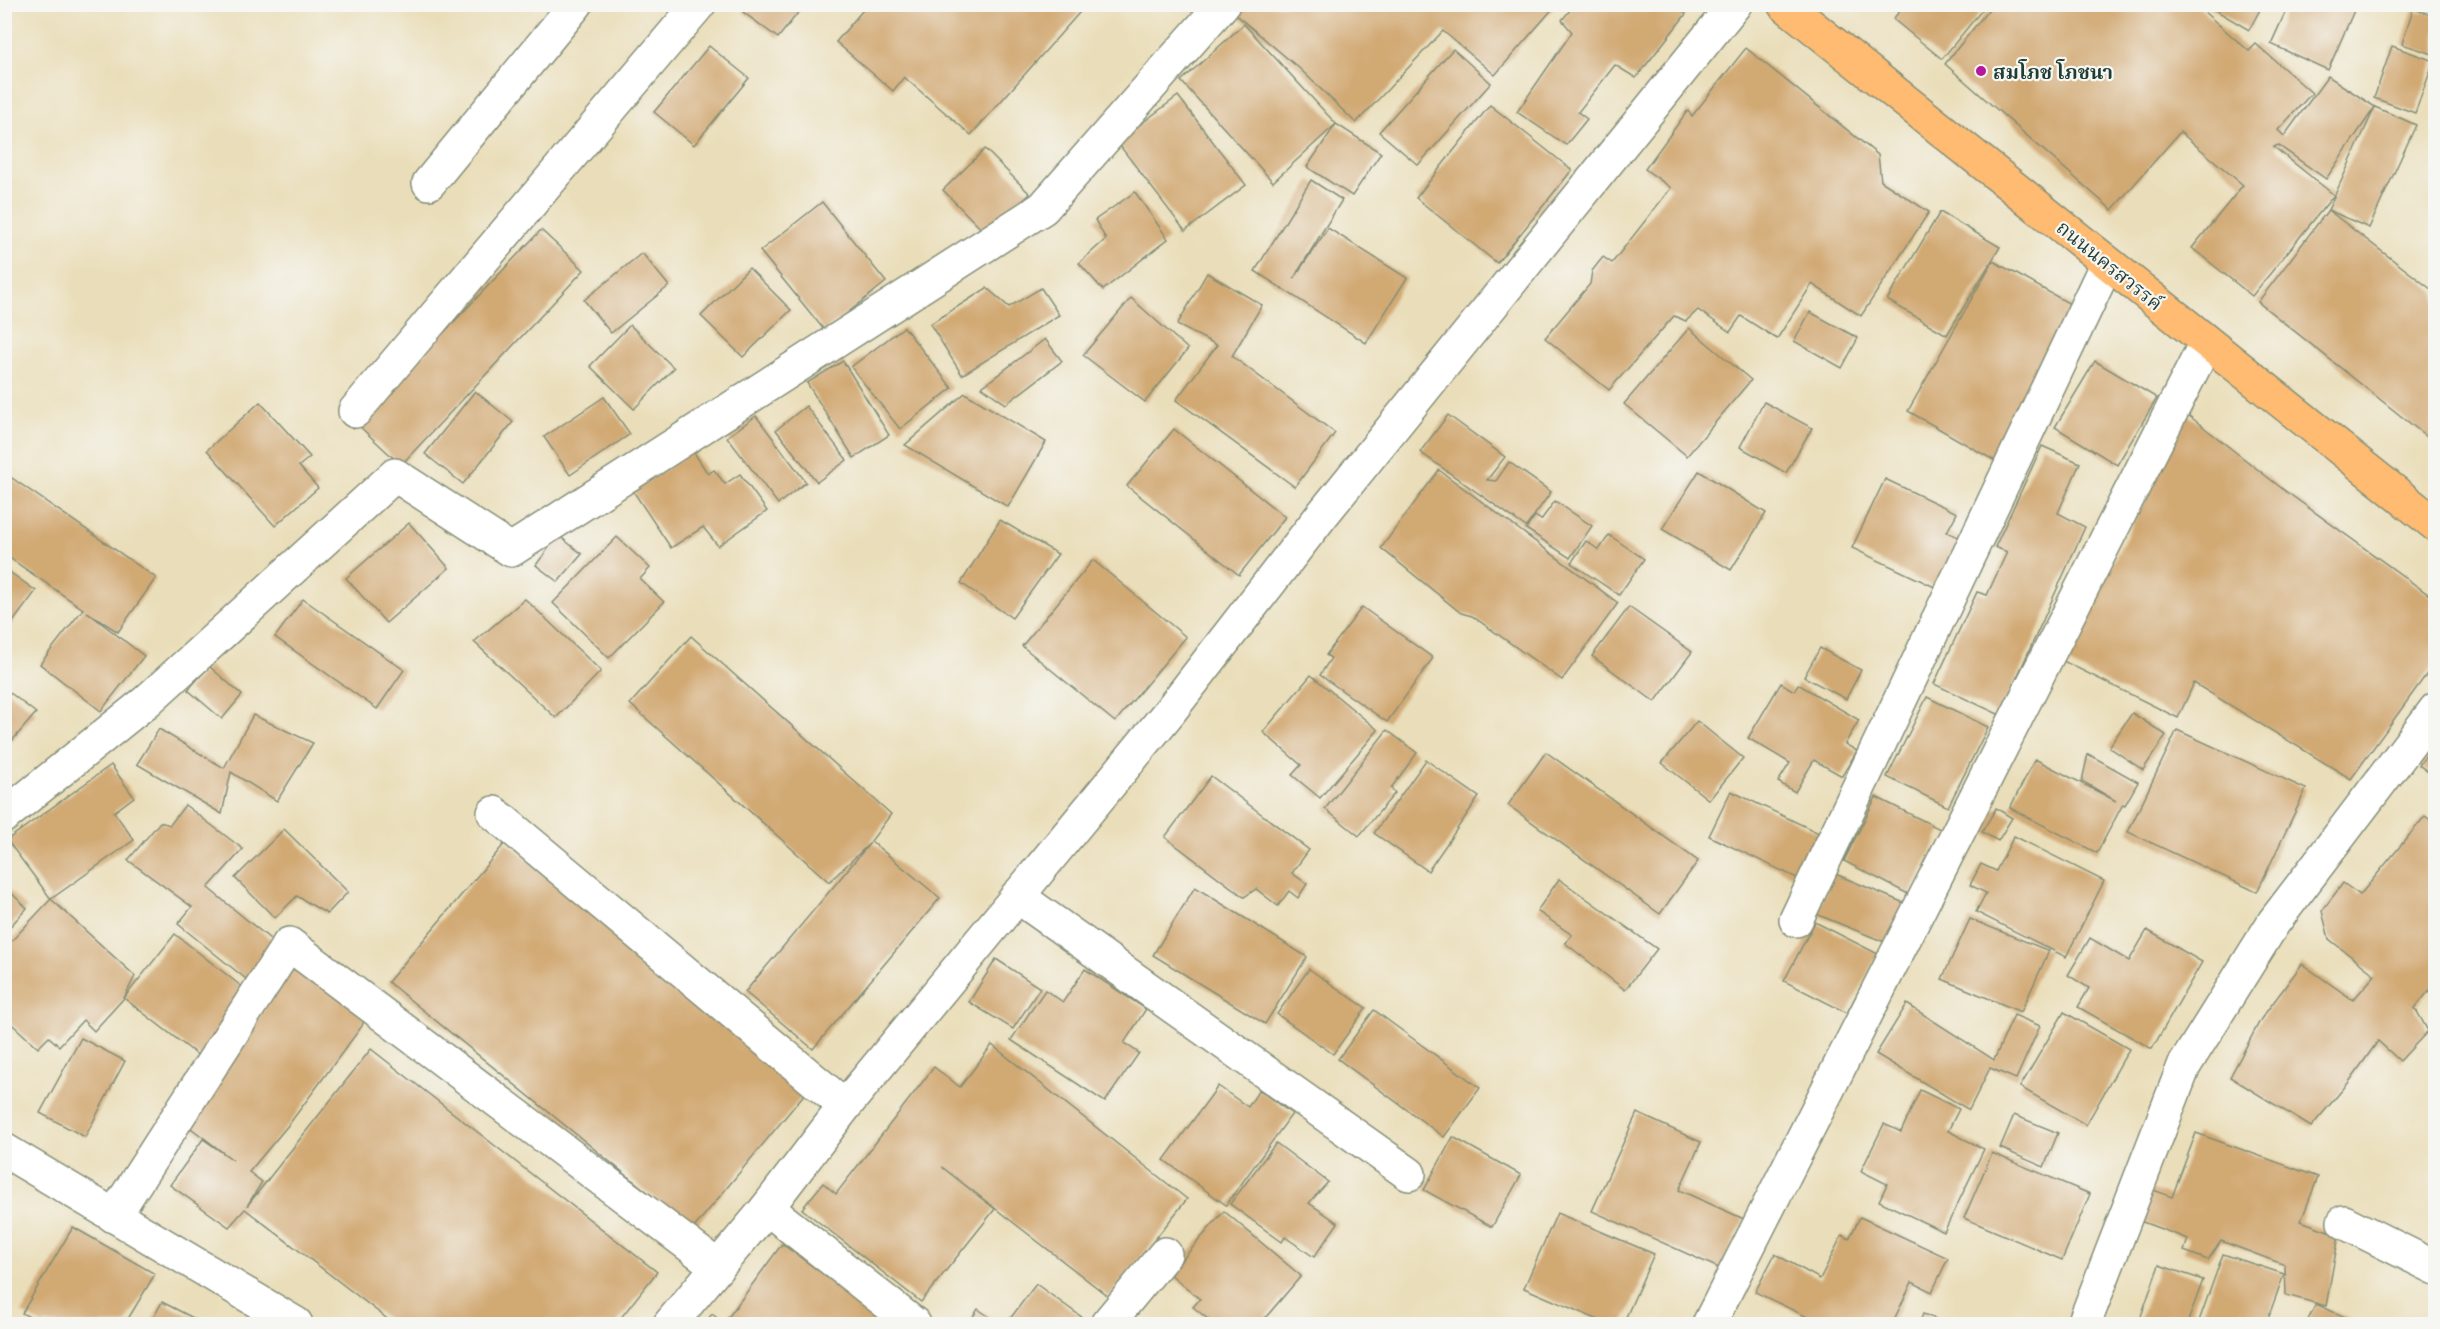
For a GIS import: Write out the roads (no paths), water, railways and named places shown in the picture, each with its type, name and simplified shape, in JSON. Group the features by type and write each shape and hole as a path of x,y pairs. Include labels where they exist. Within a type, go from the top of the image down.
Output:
{"main road":[{"name":"ถนนนครสวรรค์","path":"1784,4 2206,343 2429,517"}],"street":[{"path":"429,183 576,4"},
{"path":"355,411 699,4"},
{"path":"4,816 147,701 395,475 511,550 1043,208 1223,4"},
{"path":"670,1324 767,1208 845,1106 1170,711 1322,515 1735,4"},
{"path":"1796,920 2107,263"},
{"path":"1709,1324 2206,343"},
{"path":"2084,1324 2184,1066 2274,922 2436,708"},
{"path":"494,813 845,1106"},
{"path":"1017,896 1409,1174"},
{"path":"114,1216 289,944 717,1266"},
{"path":"4,1150 290,1323"},
{"path":"767,1208 914,1324"},
{"path":"2344,1222 2436,1268"},
{"path":"1107,1324 1165,1254"}],"place":[{"name":"สมโภช โภชนา","path":"1981,71"}]}
